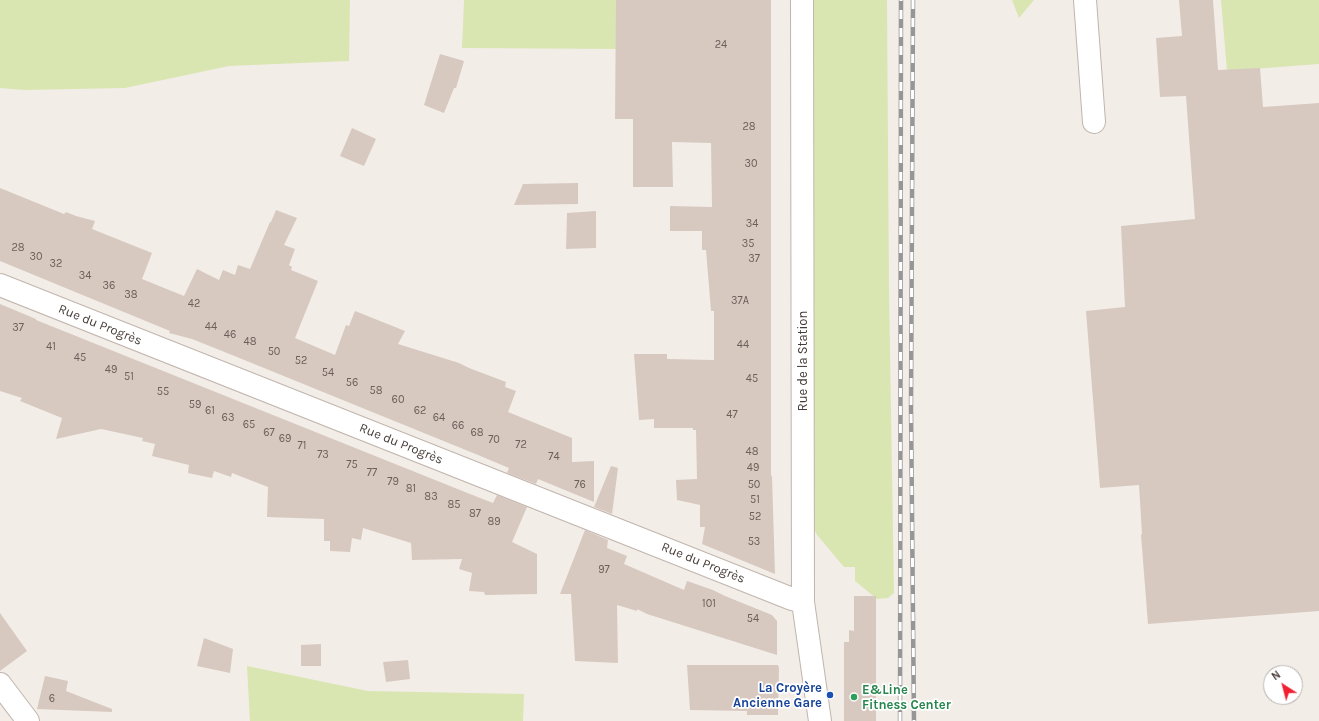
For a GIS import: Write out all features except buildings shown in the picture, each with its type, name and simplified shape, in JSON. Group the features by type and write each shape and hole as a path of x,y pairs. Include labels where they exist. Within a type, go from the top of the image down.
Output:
{"street":[{"name":"Rue de la Station","path":"802,0 803,602 820,721"},
{"path":"1085,0 1094,122"},
{"name":"Rue du Progrès","path":"0,285 792,599 803,602"},
{"path":"0,684 28,721"}],"green space":[{"path":"0,0 350,0 349,61 229,66 125,88 24,90 0,88"},
{"path":"464,0 630,0 619,49 462,48"},
{"path":"802,0 887,0 889,290 894,593 888,598 877,599 855,581 855,567 844,567 817,535 803,506"},
{"path":"1012,0 1034,0 1019,18"},
{"path":"1221,0 1319,0 1319,64 1227,71"},
{"path":"247,666 368,691 524,694 523,721 250,721"}],"railway":[{"path":"900,721 901,0"},
{"path":"913,0 911,408 914,721"}],"place":[{"name":"La Croyère Ancienne Gare","path":"830,695"},
{"name":"E&Line Fitness Center","path":"854,697"}]}
